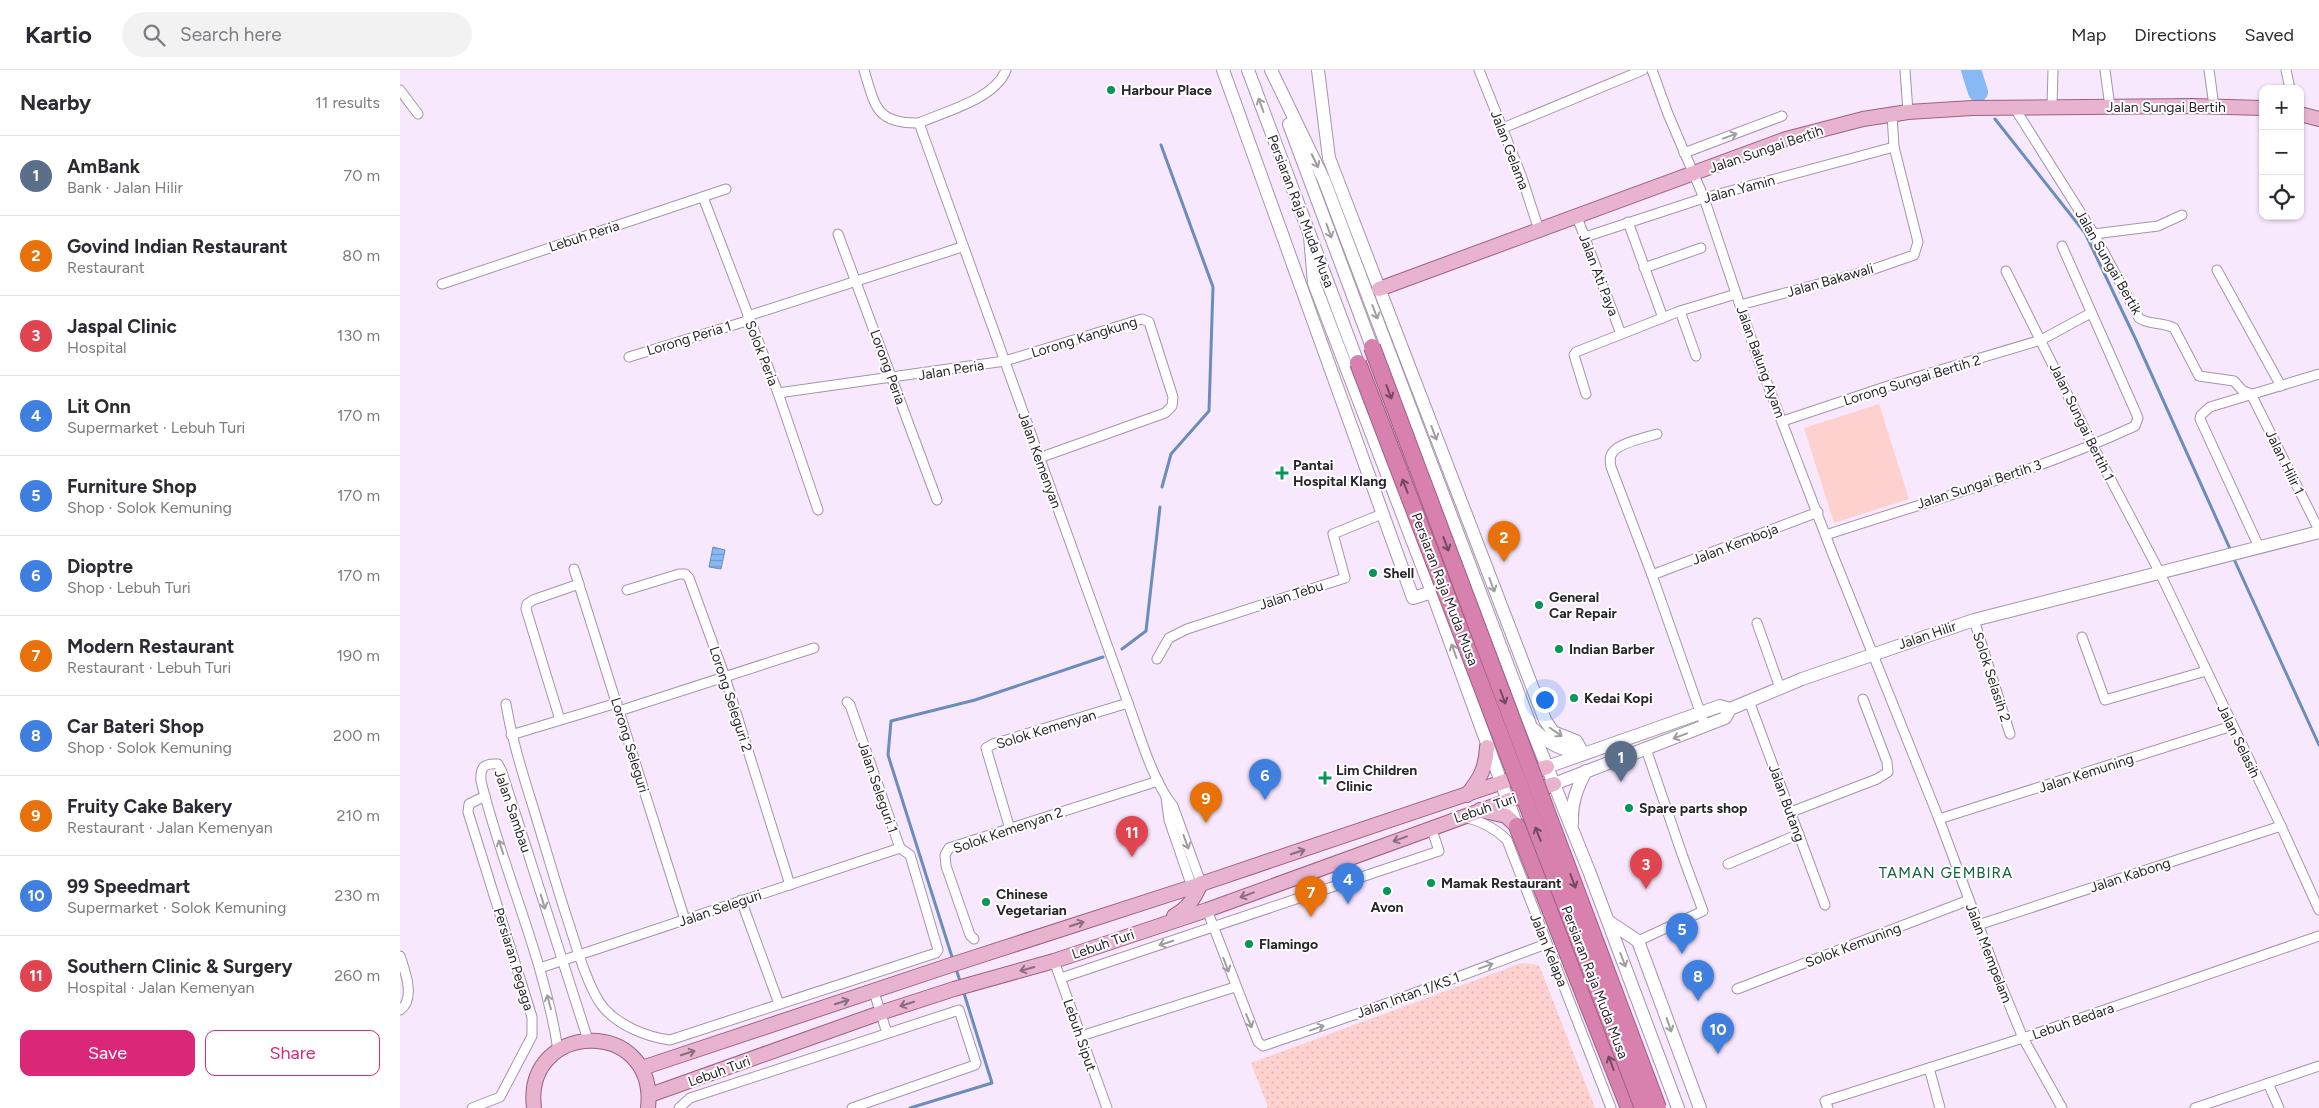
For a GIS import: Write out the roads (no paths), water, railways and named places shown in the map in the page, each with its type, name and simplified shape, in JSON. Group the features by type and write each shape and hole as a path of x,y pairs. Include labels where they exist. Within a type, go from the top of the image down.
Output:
{"highway":[{"name":"Persiaran Raja Muda Musa","path":"1372,347 1658,1108"},
{"name":"Persiaran Raja Muda Musa","path":"1358,363 1643,1108"},
{"path":"1517,826 1541,886 1582,1011 1629,1108"}],"main road":[{"path":"1223,70 1413,598 1432,592"},
{"name":"Persiaran Raja Muda Musa","path":"1248,70 1358,363"},
{"path":"1270,70 1324,180 1464,546 1521,701 1664,1066 1678,1108"},
{"name":"Persiaran Raja Muda Musa","path":"1270,70 1372,347"},
{"path":"1318,70 1329,158 1544,720 1553,732 1576,741 1583,753"},
{"name":"Jalan Sungai Bertih","path":"1379,289 1786,139 1863,119 1908,112 2014,107 2214,106 2259,108"},
{"path":"2304,115 2319,119"},
{"path":"1310,236 1314,282 1432,592 1517,826"},
{"path":"1350,424 1369,426"},
{"path":"1451,477 1464,546"},
{"name":"Jalan Hilir","path":"1554,784 1705,726 1750,701 1780,688 1872,654 1974,620 2319,531"},
{"path":"1478,718 1501,741 1510,742 1516,740 1522,732 1521,701"},
{"name":"Jalan Hilir","path":"1547,767 1720,706 1728,713"},
{"path":"1531,726 1547,742 1562,750 1583,753"},
{"path":"1467,795 1481,778 1485,768 1487,747"},
{"name":"Lebuh Turi","path":"642,1068 1197,885 1547,767"},
{"path":"1572,828 1572,809 1575,792 1586,771"},
{"name":"Lebuh Turi","path":"532,1107 533,1090 538,1075 546,1061 558,1050 572,1043 588,1040 604,1041 619,1046 632,1056 642,1068 647,1081 649,1102 880,1013 954,989 1054,961 1206,910 1554,784"},
{"path":"1480,810 1506,816 1517,826"},
{"path":"1541,886 1540,870 1545,854 1559,850 1574,853 1589,871"},
{"path":"1155,927 1184,910 1194,900 1197,885"},
{"path":"1608,922 1638,941 1700,1108"},
{"path":"1664,1066 1681,1058"}],"street":[{"path":"864,70 879,112 889,120 919,123 989,93 1000,83 1006,70"},
{"name":"Jalan Gelama","path":"1479,70 1503,128 1539,230"},
{"path":"1503,128 1643,70"},
{"name":"Jalan Balung Ayam","path":"1652,70 1684,153 1704,198 1740,305 1872,654"},
{"path":"1905,70 1908,112"},
{"path":"2052,106 2053,70"},
{"path":"2106,70 2110,107"},
{"path":"2208,70 2214,106"},
{"path":"2286,70 2289,85"},
{"path":"400,90 418,114"},
{"name":"Jalan Sungai Bertik","path":"2014,107 2094,234 2139,318 2143,321 2169,325 2174,328 2199,376 2234,381 2242,390 2251,394"},
{"path":"1892,115 1894,147"},
{"path":"1684,153 1782,116"},
{"name":"Jalan Kemenyan","path":"919,123 1038,458 1128,703 1158,781 1173,806 1197,885"},
{"name":"Jalan Yamin","path":"1585,237 1704,198 1894,147"},
{"name":"Jalan Bakawali","path":"1740,305 1871,270 1914,255 1918,242 1894,147"},
{"name":"Lebuh Peria","path":"442,284 726,189"},
{"name":"Solok Peria","path":"703,197 778,393 818,510"},
{"path":"2094,234 2158,226 2182,215"},
{"name":"Jalan Ati Paya","path":"1577,216 1621,334"},
{"path":"1628,222 1663,318"},
{"name":"Lorong Peria","path":"838,234 937,500"},
{"path":"2062,246 2091,313"},
{"name":"Lorong Peria 1","path":"629,357 962,247"},
{"path":"1644,268 1701,248"},
{"path":"2216,270 2281,386"},
{"name":"Jalan Sungai Bertih 1","path":"2006,272 2093,446 2159,571"},
{"path":"1586,394 1574,355 1576,352 1680,311 1736,294"},
{"path":"1680,311 1696,356"},
{"name":"Lorong Sungai Bertih 2","path":"1783,420 1900,382 2041,340 2091,313"},
{"name":"Jalan Sungai Bertih 3","path":"1826,536 1974,488 2093,446 2135,426 2138,418 2091,313"},
{"name":"Lorong Kangkung","path":"1005,362 1142,318 1149,322 1164,364 1173,397 1172,406 1165,413 1038,458"},
{"name":"Jalan Peria","path":"778,393 892,379 1005,362"},
{"path":"2259,547 2200,419 2203,411 2210,407 2319,374"},
{"name":"Jalan Hilir 1","path":"2251,394 2319,531"},
{"path":"1657,434 1620,446 1612,452 1610,459 1611,467 1652,575 1705,726"},
{"name":"Jalan Kemboja","path":"1652,575 1818,512"},
{"name":"Jalan Tebu","path":"1157,659 1169,638 1187,628 1345,578 1333,534 1382,514"},
{"name":"Lorong Seleguri","path":"574,569 685,920"},
{"name":"Jalan Selasih","path":"2159,571 2319,910"},
{"name":"Lorong Seleguri 2","path":"627,590 679,574 687,576 725,677 790,885"},
{"path":"560,720 526,609 533,600 579,584"},
{"name":"Solok Selasih 2","path":"1974,620 2010,734"},
{"path":"1757,623 1780,688"},
{"path":"2082,637 2105,700 2206,671"},
{"path":"511,735 560,720 618,707 725,677 814,648"},
{"name":"Jalan Mempelam","path":"1872,654 1940,819 1968,900 2023,1038 2062,1108"},
{"path":"1791,812 1877,779 1888,772 1887,762 1863,699"},
{"name":"Jalan Butang","path":"1750,701 1825,905"},
{"name":"Jalan Seleguri 1","path":"779,1004 936,953 938,946 910,855 900,848 850,705 847,702"},
{"name":"Solok Kemenyan","path":"1010,828 986,748 993,744 1128,703"},
{"path":"506,704 511,735 579,955 603,1007 617,1019 652,1038 670,1040 779,1004 741,900"},
{"name":"Jalan Kemuning","path":"1940,819 2232,726"},
{"path":"1638,941 1703,911 1682,858 1646,749"},
{"name":"Jalan Sambau","path":"558,1050 553,1017 540,968 485,796 480,772 484,765 498,764 502,772 561,961 588,1040"},
{"name":"Solok Kemenyan 2","path":"974,939 970,935 946,866 945,855 949,848 1158,781"},
{"name":"Persiaran Pegaga","path":"472,1108 500,1097 532,1036 532,1017 468,812 469,804 485,796"},
{"name":"Jalan Kelapa","path":"1462,816 1484,823 1497,830 1506,840 1546,944 1582,1011 1611,1108"},
{"name":"Jalan Kabong","path":"1978,925 2281,826"},
{"path":"1060,978 1440,851 1431,827"},
{"path":"1728,864 1799,834"},
{"name":"Jalan Seleguri","path":"540,968 900,848"},
{"name":"Solok Kemuning","path":"1737,989 1968,900"},
{"path":"1081,1036 1235,987 1206,910"},
{"name":"Lebuh Bedara","path":"1826,1104 2319,936"},
{"name":"Jalan Intan 1/KS 1","path":"1235,987 1258,1042 1263,1046 1271,1045 1546,944"},
{"path":"400,956 409,992 404,1008 400,1010"},
{"name":"Lebuh Siput","path":"1054,961 1107,1108"},
{"path":"874,992 887,1033"},
{"path":"679,1108 690,1098 959,1010 976,1064 852,1108"},
{"path":"2195,1108 2319,1066"},
{"path":"1929,1068 1940,1108"},
{"path":"2268,1083 2279,1108"}],"water":[{"path":"713,547 725,550 721,569 709,567"}],"waterway":[{"path":"1971,70 1978,92"},
{"path":"1995,119 2085,233 2136,340 2231,551"},
{"path":"1161,145 1213,287 1209,411 1171,454 1162,487"},
{"path":"1122,649 1146,631 1160,507"},
{"path":"2233,557 2319,745"},
{"path":"953,960 888,755 891,721 975,700 1103,657"},
{"path":"956,969 961,984"},
{"path":"910,1108 992,1083 963,990"}],"place":[{"name":"Harbour Place","path":"1111,90"},
{"name":"Pantai Hospital Klang","path":"1282,473"},
{"name":"Govind Indian Restaurant","path":"1504,562"},
{"name":"Shell","path":"1373,573"},
{"name":"General Car Repair","path":"1539,605"},
{"name":"Indian Barber","path":"1559,649"},
{"name":"Kedai Kopi","path":"1574,698"},
{"name":"Lim Children Clinic","path":"1325,778"},
{"name":"AmBank","path":"1621,782"},
{"name":"Dioptre","path":"1265,800"},
{"name":"Spare parts shop","path":"1629,808"},
{"name":"Fruity Cake Bakery","path":"1206,823"},
{"name":"Southern Clinic & Surgery","path":"1132,857"},
{"name":"Mamak Restaurant","path":"1431,883"},
{"name":"Jaspal Clinic","path":"1646,889"},
{"name":"Avon","path":"1387,891"},
{"name":"Chinese Vegetarian","path":"986,902"},
{"name":"Lit Onn","path":"1348,904"},
{"name":"Modern Restaurant","path":"1311,917"},
{"name":"Flamingo","path":"1249,944"},
{"name":"Furniture Shop","path":"1682,954"},
{"name":"Car Bateri Shop","path":"1698,1001"},
{"name":"99 Speedmart","path":"1718,1054"}],"district":[{"name":"TAMAN GEMBIRA","path":"1946,873"}]}
